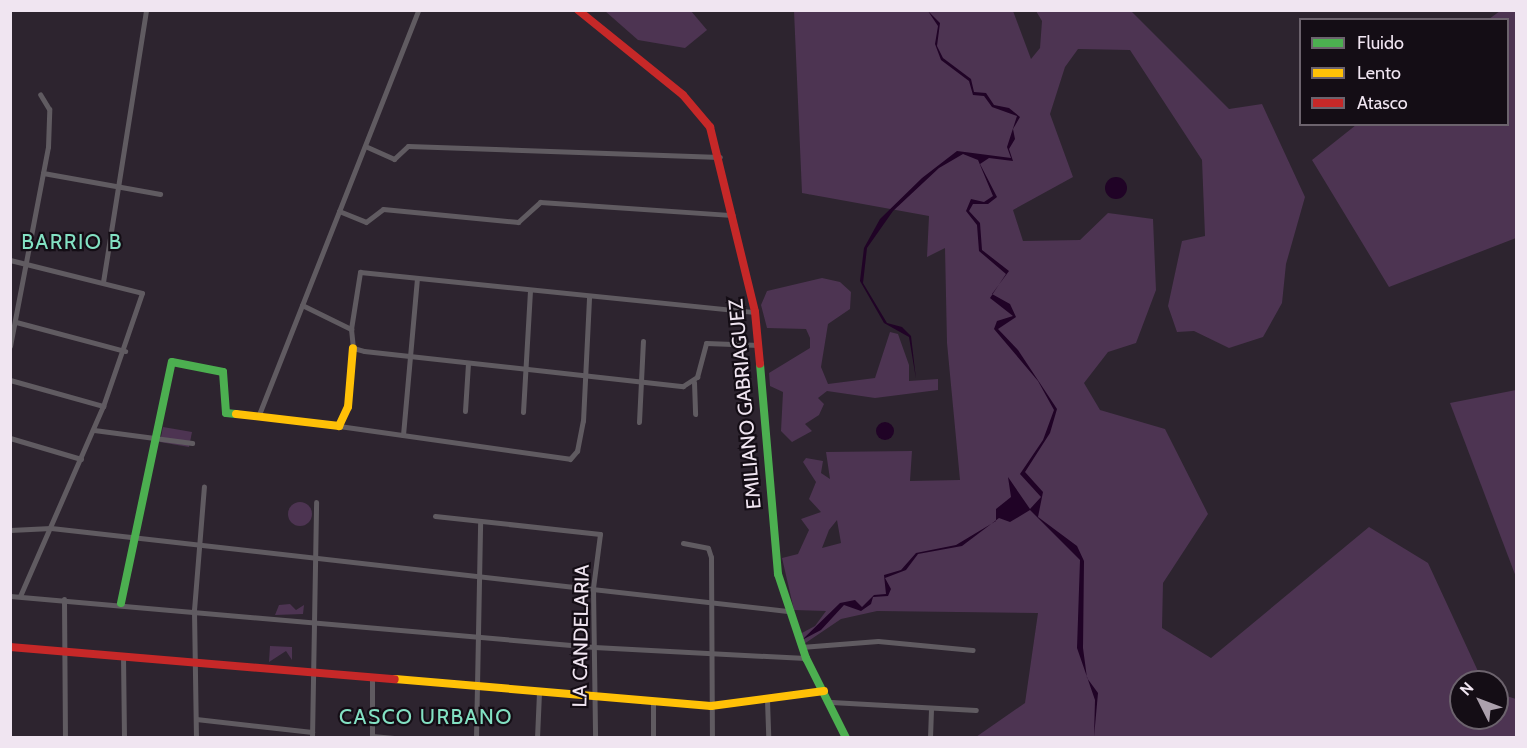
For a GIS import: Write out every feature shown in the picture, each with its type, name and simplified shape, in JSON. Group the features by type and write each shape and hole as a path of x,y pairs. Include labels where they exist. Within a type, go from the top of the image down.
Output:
{"street":[{"path":"103,282 146,10"},
{"path":"258,417 418,10"},
{"name":"EMILIANO GABRIAGUEZ","path":"578,10 700,112 720,157 755,312 774,542 787,611 806,658 831,702 846,738"},
{"path":"10,346 28,265 50,115 40,94"},
{"path":"365,146 394,159 408,146 720,157"},
{"path":"43,173 160,194"},
{"path":"339,211 366,222 383,209 518,222 540,202 734,215"},
{"path":"10,260 142,293 125,351 94,430 20,596"},
{"path":"339,426 348,407 353,348 351,329 360,272 589,298 755,312"},
{"path":"403,435 408,357 417,279"},
{"path":"522,412 530,291"},
{"path":"121,603 170,363 178,359 220,370 222,410 258,417 339,426 570,459 578,451 583,421 583,374 589,298"},
{"path":"302,305 351,329"},
{"path":"16,322 125,351"},
{"path":"639,422 643,342"},
{"path":"695,414 694,382 706,343 759,345"},
{"path":"353,348 408,357 642,381 694,382"},
{"path":"465,411 468,363"},
{"path":"10,380 103,406"},
{"path":"94,430 192,443"},
{"path":"10,438 81,459"},
{"path":"196,738 194,610 197,548 204,486"},
{"path":"195,719 312,735 313,561 316,502"},
{"path":"435,516 480,522 475,578 476,738"},
{"name":"LA CANDELARIA","path":"480,522 600,534 593,588 596,738"},
{"path":"10,530 51,528 134,537 197,548 475,578 593,588 787,611"},
{"path":"683,543 708,548 714,603 711,738"},
{"path":"10,596 121,603 594,647 712,655 806,658"},
{"path":"64,599 65,738"},
{"path":"801,647 878,641 973,650"},
{"path":"10,647 194,660 595,698 711,706 825,691"},
{"path":"123,656 124,738"},
{"path":"372,678 372,737 394,738"},
{"path":"537,738 538,692"},
{"path":"767,700 768,738"},
{"path":"653,702 653,738"},
{"path":"831,702 976,711"},
{"path":"930,738 931,709"}],"shaded area":[{"path":"605,11 691,11 707,30 685,48 638,40"},
{"path":"794,11 1013,11 1031,59 1040,48 1042,21 1036,11 1131,11 1229,109 1262,104 1305,197 1286,264 1282,303 1263,337 1229,348 1194,331 1177,332 1168,306 1182,241 1205,236 1202,160 1130,50 1078,49 1065,67 1050,114 1073,177 1013,210 1023,241 1080,240 1108,213 1153,219 1156,290 1136,343 1108,352 1084,383 1100,410 1165,429 1208,514 1163,583 1162,628 1211,658 1369,527 1428,563 1477,670 1449,670 1449,730 1509,730 1509,697 1516,699 1516,737 976,737 1025,703 1038,613 877,611 841,619 804,644 800,634 815,626 826,611 794,610 782,558 798,554 809,530 801,519 821,512 809,499 816,482 803,462 806,458 823,461 821,473 830,479 826,452 912,451 910,481 960,480 947,343 945,248 927,257 929,216 802,193","holes":["837,520 841,543 822,548 829,530"]},
{"path":"928,11 940,23 937,46 943,58 971,79 974,92 986,93 994,105 1009,108 1020,117 1013,129 1015,139 1009,149 1013,161 989,158 980,164 997,197 988,204 973,204 969,211 980,223 982,250 1009,271 999,285 1006,274 979,251 977,225 966,211 971,199 984,202 993,196 978,160 963,154 939,168 893,211 867,248 863,283 887,323 902,327 911,336 916,379 909,337 884,323 860,281 864,248 880,219 922,178 957,151 1011,158 1007,147 1017,116 992,107 984,96 973,95 969,81 941,60 935,44 938,26"},
{"path":"1500,11 1516,11 1516,238 1389,287 1312,160 1355,126 1509,126 1509,18 1490,18"},
{"path":"1116,177 1124,180 1127,188 1124,196 1116,199 1108,196 1105,188 1108,180"},
{"path":"822,278 840,282 851,292 850,309 828,324 821,367 828,384 875,378 890,332 898,334 909,365 909,381 938,379 938,390 875,398 827,391 818,398 824,404 819,415 805,424 812,431 792,442 781,431 783,392 770,386 769,373 810,348 810,338 806,329 767,328 761,305 767,291"},
{"path":"992,294 1010,304 1016,317 998,329 1018,350 1057,409 1050,433 1025,472 1043,492 1038,517 1077,546 1084,561 1083,648 1087,676 1077,648 1080,560 1030,510 1010,522 999,518 996,520 996,509 1011,497 1008,477 1030,509 1041,497 1020,474 1043,440 1054,410 1038,381 994,329 997,321 1013,316 990,298"},
{"path":"1516,390 1516,577 1450,403"},
{"path":"881,422 889,422 894,427 892,438 881,440 876,435 876,427"},
{"path":"163,427 192,432 189,447 160,442"},
{"path":"300,502 309,505 312,514 309,523 300,526 291,523 288,514 291,505"},
{"path":"991,524 962,546 918,554 906,570 885,578 891,589 888,596 873,597 871,604 861,611 844,605 821,630 802,640 840,603 855,600 862,607 874,595 886,594 884,575 901,570 916,553 956,545"},
{"path":"290,604 296,610 304,605 303,614 275,615 279,605"},
{"path":"270,646 292,647 292,660 286,651 269,662"},
{"path":"1088,679 1098,693 1094,737 1095,700"}],"traffic: fast":[{"path":"121,603 172,362 223,372 226,413 236,414"},
{"path":"760,364 778,574 806,658 846,738"}],"traffic: slow":[{"path":"236,414 339,426 348,407 353,348"},
{"path":"395,679 711,706 824,691"}],"traffic: jam":[{"path":"578,10 683,95 710,127 755,312 760,364"},
{"path":"10,647 395,679"}],"district":[{"name":"BARRIO B","path":"72,242"},
{"name":"CASCO URBANO","path":"426,717"}]}
